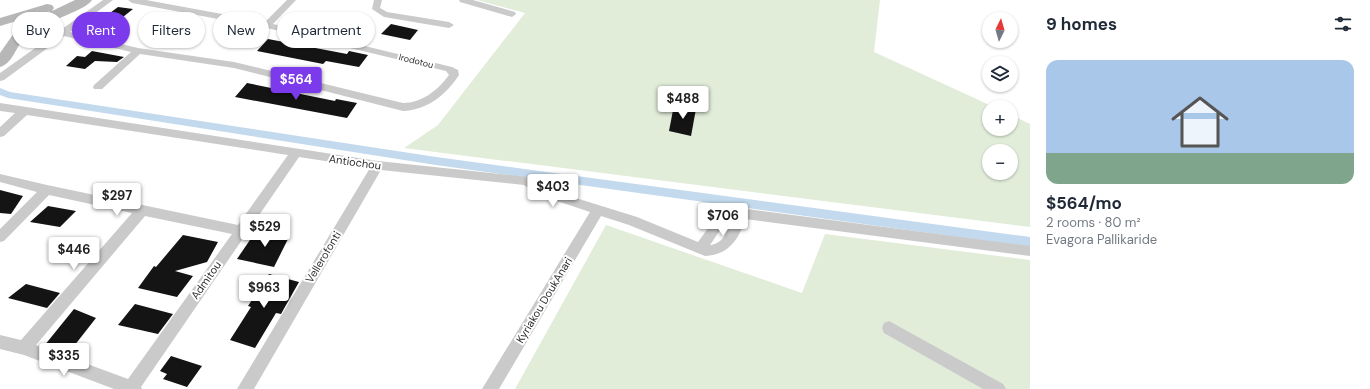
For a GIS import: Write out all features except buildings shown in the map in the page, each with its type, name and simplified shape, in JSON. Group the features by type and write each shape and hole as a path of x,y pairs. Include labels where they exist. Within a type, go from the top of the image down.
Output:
{"main road":[{"path":"0,22 40,11 68,0"},
{"path":"60,12 85,0"},
{"path":"0,28 6,30 12,36"},
{"path":"0,62 9,52 12,45"}],"street":[{"path":"64,32 108,0"},
{"name":"Irodotou","path":"132,0 213,15"},
{"path":"269,23 292,0"},
{"path":"378,0 376,9 384,14 449,25"},
{"path":"463,0 512,14"},
{"name":"Irodotou","path":"138,51 234,65 403,107 414,107 431,99 452,79 454,75 454,72 442,68 269,25"},
{"path":"64,33 138,51"},
{"path":"0,78 41,48"},
{"path":"98,87 138,51"},
{"name":"Antiochou","path":"0,107 378,165 528,182 543,192 633,221 700,249 711,251 717,250 725,244 733,233 740,213 1030,252"},
{"path":"0,133 24,111"},
{"name":"Admitou","path":"133,388 240,231 296,153"},
{"name":"Vellerofonti","path":"245,389 378,165"},
{"path":"0,178 46,190 240,231"},
{"path":"0,237 46,190"},
{"path":"24,348 142,210"},
{"name":"Kyriakou DoukAnari","path":"490,389 598,210"},
{"path":"700,249 727,211"},
{"path":"889,328 978,384 998,389"},
{"path":"0,342 24,348 133,388"}],"green space":[{"path":"477,0 880,0 874,52 982,102 982,136 1018,136 1018,118 1030,124 1030,227 404,148 438,125 525,13"},
{"path":"606,225 802,293 825,234 1030,260 1030,389 515,389"}],"waterway":[{"path":"0,91 8,95 436,161 1030,242"}]}
